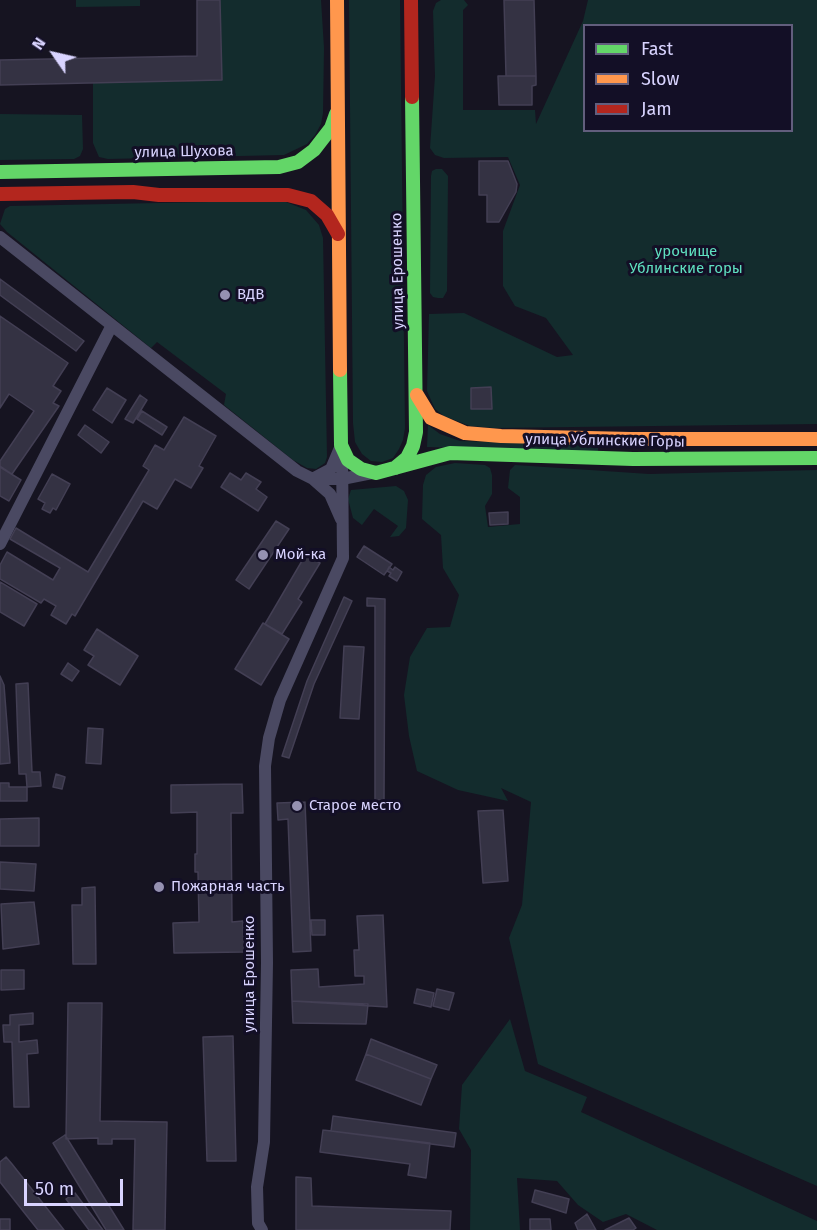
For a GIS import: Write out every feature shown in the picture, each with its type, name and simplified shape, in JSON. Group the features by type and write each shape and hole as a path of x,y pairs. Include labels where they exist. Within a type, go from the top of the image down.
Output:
{"main road":[{"name":"улица Ерошенко","path":"337,0 341,445"},
{"name":"улица Ерошенко","path":"394,468 407,458 416,432 411,0"},
{"name":"улица Шухова","path":"0,172 279,166 298,162 314,150 331,128 338,107"},
{"path":"0,194 133,192 159,195 288,195 311,201 327,215 338,234"},
{"name":"улица Ублинские Горы","path":"416,390 422,406 431,418 465,433 631,439 817,438"},
{"path":"341,445 348,460 361,469 376,472 394,468"},
{"name":"улица Ублинские Горы","path":"394,468 450,453 633,459 817,458"}],"street":[{"name":"улица Ерошенко","path":"332,0 338,14"},
{"path":"0,237 297,471 313,479 330,494 344,525"},
{"path":"0,544 112,325"},
{"name":"улица Ерошенко","path":"313,479 331,469 341,445"},
{"name":"улица Ерошенко","path":"262,1230 258,1223 257,1186 264,1142 267,963 266,766 269,738 280,700 343,558 341,445"},
{"path":"313,479 342,479 376,472"}],"green space":[{"path":"76,0 140,0 140,6 76,7"},
{"path":"220,0 321,0 324,48 323,113 321,124 315,135 307,144 284,155 108,159 99,157 93,143 93,83 221,80"},
{"path":"349,0 400,0 405,428 403,440 393,458 382,462 371,461 362,454 355,442 353,423"},
{"name":"урочище Ублинские горы","path":"441,0 464,0 468,5 463,10 463,110 535,110 536,124 583,21 588,0 817,0 817,424 494,428 470,426 444,416 435,409 427,391 429,314 464,313 557,357 573,355 546,318 515,306 503,286 503,231 520,185 508,157 444,158 435,155 430,148 435,76 433,11 436,3"},
{"path":"0,114 82,115 83,149 80,156 74,159 0,160"},
{"path":"442,169 448,176 447,291 443,298 433,297 430,293 431,176 432,171"},
{"path":"286,202 306,210 319,225 323,238 327,457 325,463 316,469 307,468 293,460 224,405 226,394 157,342 151,348 0,224 5,209 10,206"},
{"path":"428,425 440,434 460,441 598,445 598,452 427,447"},
{"path":"455,463 485,465 490,468 492,494 485,506 488,527 520,524 520,497 508,488 510,470 515,465 649,474 817,470 817,1186 538,1064 509,938 522,905 531,802 501,788 508,801 458,790 417,771 409,736 404,695 410,657 427,628 450,627 459,595 443,568 441,535 422,519 423,485 426,475 436,467"},
{"path":"396,486 404,491 408,500 406,528 399,536 390,537 398,526 374,509 362,525 353,518 348,499 351,490"},
{"path":"510,1019 525,1071 587,1097 581,1112 817,1221 817,1230 657,1230 626,1214 603,1222 578,1205 557,1181 517,1178 520,1230 470,1230 471,1150 459,1129 462,1085"}],"building":[{"path":"197,0 220,0 222,80 0,85 0,60 197,56"},
{"path":"504,0 534,0 536,76 506,76"},
{"path":"498,76 536,76 536,85 532,86 532,105 499,105"},
{"path":"479,161 508,161 517,184 516,192 499,222 487,222 487,195 479,195"},
{"path":"0,279 84,341 76,351 0,295"},
{"path":"0,316 68,363 53,386 61,391 53,403 59,406 12,474 0,466 0,461 34,411 9,394 0,408"},
{"path":"491,387 492,409 471,409 471,388"},
{"path":"107,388 126,400 112,423 93,410"},
{"path":"140,395 147,400 133,423 125,419"},
{"path":"142,411 167,427 162,435 137,419"},
{"path":"184,417 216,436 199,466 203,468 191,488 175,479 157,509 143,501 75,616 72,614 66,624 51,615 56,606 44,599 41,603 0,579 0,565 7,552 53,580 60,568 10,539 16,528 88,572 149,470 143,466 155,445 164,450"},
{"path":"85,425 109,442 101,453 78,435"},
{"path":"0,467 21,480 9,501 0,496"},
{"path":"230,473 241,480 246,473 261,482 256,489 267,497 258,511 221,487"},
{"path":"52,474 70,484 56,510 53,508 50,513 42,509 45,503 38,499"},
{"path":"508,512 508,524 490,525 489,513"},
{"name":"Мой-ка","path":"276,521 289,529 249,589 236,580"},
{"path":"364,546 392,564 384,575 357,557"},
{"path":"306,554 320,563 298,599 302,602 282,634 265,624"},
{"path":"389,567 393,570 395,567 402,572 397,581 389,576 391,573 387,571"},
{"path":"0,582 37,604 24,626 0,612"},
{"path":"344,597 352,601 314,684 289,758 282,756 307,681"},
{"path":"367,598 385,599 384,800 375,800 375,606 367,606"},
{"path":"263,623 289,639 261,685 235,669"},
{"path":"97,629 138,656 120,685 88,665 94,656 84,650"},
{"path":"344,646 364,647 359,719 340,718"},
{"path":"68,663 79,671 72,681 61,674"},
{"path":"0,676 4,685 10,763 0,764"},
{"path":"28,683 32,772 40,772 41,786 27,787 26,774 19,774 16,684"},
{"path":"88,728 103,729 101,764 86,763"},
{"path":"56,774 65,777 62,789 53,787"},
{"path":"0,783 9,783 9,787 27,787 27,801 0,801"},
{"path":"242,784 243,813 231,813 232,922 243,921 244,952 174,953 173,923 199,922 198,872 195,872 197,812 171,813 171,785"},
{"path":"305,802 311,951 293,952 288,819 278,820 277,803"},
{"path":"503,810 508,881 483,883 478,811"},
{"path":"39,818 39,846 0,846 0,819"},
{"path":"0,862 36,864 34,891 0,889"},
{"path":"95,887 96,964 73,964 72,905 82,905 82,888"},
{"path":"34,902 39,944 3,949 1,904"},
{"path":"383,915 387,1007 292,1001 291,970 318,969 319,987 364,984 364,976 355,976 354,950 359,950 357,916"},
{"path":"311,920 325,920 325,935 312,935"},
{"path":"1,970 24,970 24,989 1,990"},
{"path":"417,989 434,993 431,1007 414,1003"},
{"path":"437,989 454,993 449,1010 433,1006"},
{"path":"292,1001 368,1004 366,1024 293,1023"},
{"path":"68,1003 102,1003 100,1121 167,1122 165,1230 133,1230 135,1139 112,1139 112,1144 98,1144 98,1138 66,1139"},
{"path":"33,1013 33,1024 19,1025 19,1042 37,1040 38,1053 27,1054 29,1107 14,1107 12,1042 4,1042 3,1025 10,1025 10,1015"},
{"path":"233,1036 236,1161 207,1161 203,1037"},
{"path":"371,1039 437,1065 431,1079 366,1054"},
{"path":"366,1054 431,1079 421,1105 356,1080"},
{"path":"333,1116 456,1133 454,1147 331,1131"},
{"path":"323,1130 430,1143 426,1178 408,1175 410,1164 320,1152"},
{"path":"65,1135 124,1230 106,1230 53,1143"},
{"path":"6,1157 64,1230 38,1230 0,1182 0,1162"},
{"path":"296,1177 311,1178 312,1206 451,1211 450,1230 296,1230"},
{"path":"535,1190 569,1199 566,1213 532,1202"},
{"path":"75,1193 103,1230 89,1230 66,1199"},
{"path":"587,1214 596,1230 578,1230 575,1223"},
{"path":"629,1218 636,1228 633,1230 605,1230"},
{"path":"0,1219 10,1219 10,1230 0,1230"},
{"path":"530,1219 550,1219 551,1230 530,1230"}],"traffic: fast":[{"path":"395,468 407,458 416,432 412,97"},
{"path":"0,172 279,167 298,162 314,150 331,128 336,114"},
{"path":"340,370 341,445 348,460 361,469 376,473 450,453 633,459 817,458"}],"traffic: slow":[{"path":"337,0 340,370"},
{"path":"417,395 431,418 465,433 631,439 817,439"}],"traffic: jam":[{"path":"411,0 412,97"},
{"path":"0,194 133,192 159,195 288,195 311,201 327,215 338,234"}],"place":[{"name":"ВДВ","path":"225,295"},
{"name":"Мой-ка","path":"263,555"},
{"name":"Старое место","path":"297,806"},
{"name":"Пожарная часть","path":"159,887"}]}
